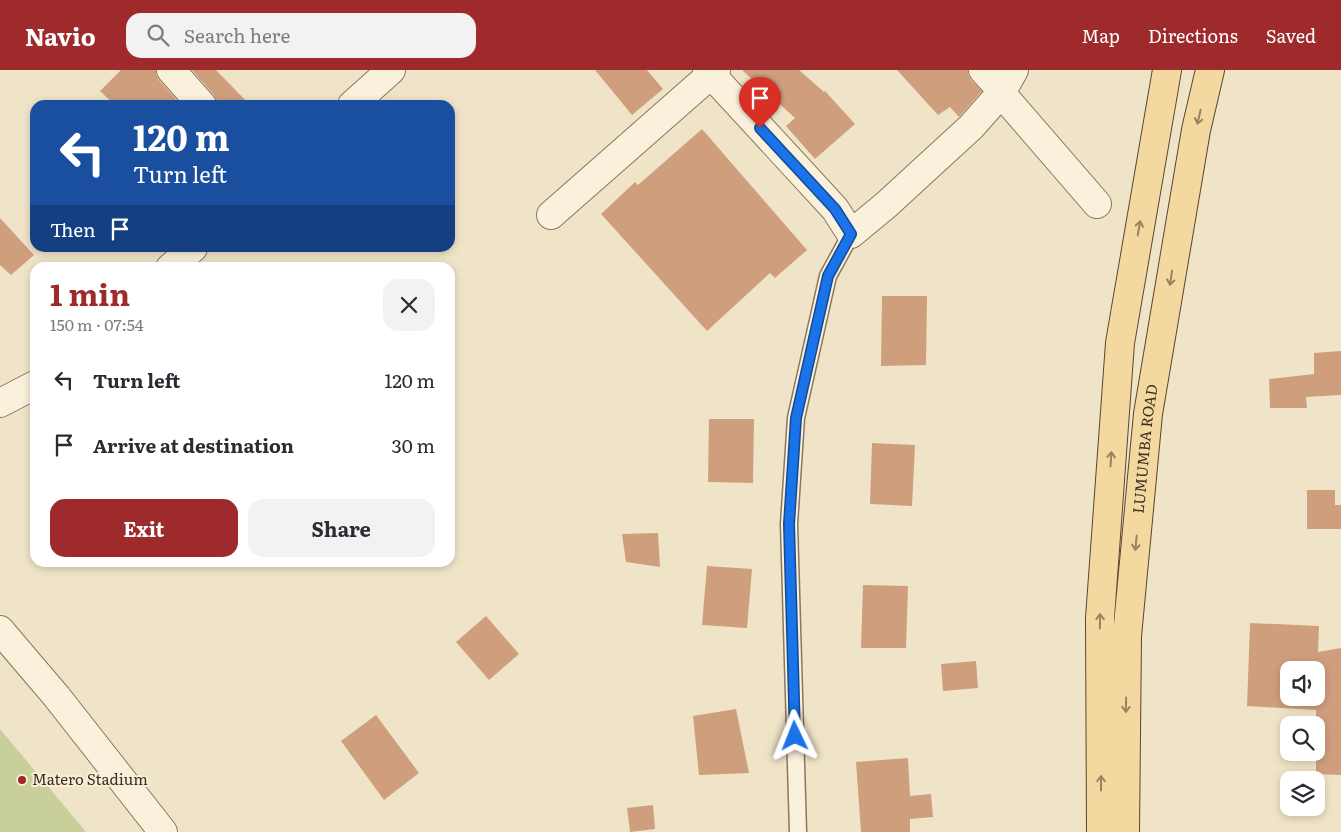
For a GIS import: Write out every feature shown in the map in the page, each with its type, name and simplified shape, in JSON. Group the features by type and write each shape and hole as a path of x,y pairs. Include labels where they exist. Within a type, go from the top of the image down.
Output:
{"main road":[{"path":"1101,832 1100,618 1120,343 1167,70"},
{"name":"LUMUMBA ROAD","path":"1125,832 1127,636 1148,414 1194,140 1210,70"}],"street":[{"path":"171,70 198,100"},
{"path":"358,100 391,70"},
{"path":"983,70 995,83 1008,81"},
{"path":"551,215 711,72 835,209 851,234 971,127 1008,81"},
{"path":"1008,81 1097,204"},
{"path":"177,262 188,252"},
{"path":"0,403 30,387"},
{"path":"0,630 57,697 163,832"}],"lane":[{"path":"798,832 789,524 796,418 828,276 851,234"}],"green space":[{"name":"Matero Stadium","path":"0,729 86,832 0,832"}],"building":[{"path":"121,70 156,70 159,80 177,100 110,100 100,91"},
{"path":"192,70 216,70 245,100 216,100"},
{"path":"595,70 647,70 663,89 632,115"},
{"path":"742,70 799,70 825,91 855,124 815,159 786,126 795,118"},
{"path":"897,70 968,70 971,80 982,91 959,117 950,107 938,115"},
{"path":"702,129 807,250 775,278 770,273 707,331 601,214 635,182 638,185"},
{"path":"0,218 34,255 11,275 0,265"},
{"path":"882,296 927,296 926,365 881,366"},
{"path":"1341,351 1341,395 1306,397 1307,408 1270,408 1269,379 1314,374 1314,353"},
{"path":"709,419 754,419 753,483 708,482"},
{"path":"872,443 915,445 912,506 870,504"},
{"path":"1307,490 1335,490 1335,505 1341,505 1341,529 1307,529"},
{"path":"658,533 660,567 626,562 622,534"},
{"path":"707,566 752,569 747,628 702,625"},
{"path":"863,585 908,586 906,648 861,648"},
{"path":"486,616 519,654 489,680 456,642"},
{"path":"1250,623 1319,626 1318,652 1341,648 1341,775 1325,774 1325,771 1316,771 1316,761 1325,761 1325,716 1316,716 1316,710 1247,706"},
{"path":"976,661 978,688 943,691 941,664"},
{"path":"736,709 749,773 699,775 693,716"},
{"path":"376,715 419,773 384,800 341,741"},
{"path":"908,758 910,796 931,794 933,817 910,819 910,832 861,832 856,762"},
{"path":"653,805 655,829 630,832 627,808"}],"place":[{"name":"Matero Stadium","path":"22,780"}],"route":[{"path":"760,128 835,209 851,234 828,276 796,418 789,524 795,736"}]}
